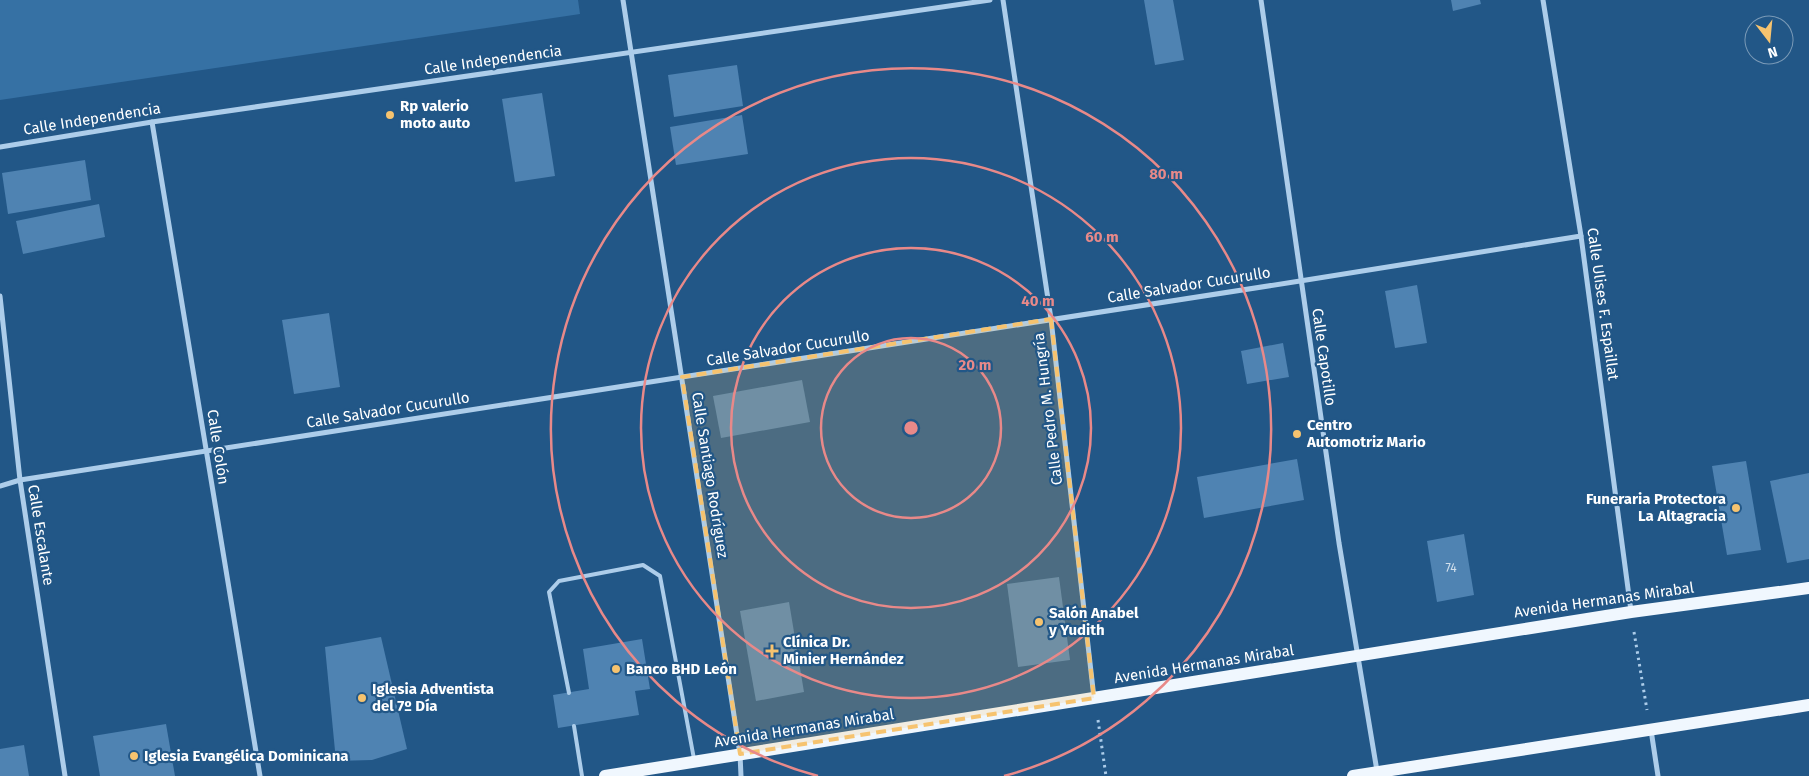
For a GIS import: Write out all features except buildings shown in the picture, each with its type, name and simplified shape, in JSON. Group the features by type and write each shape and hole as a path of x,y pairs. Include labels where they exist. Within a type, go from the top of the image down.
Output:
{"main road":[{"name":"Avenida Hermanas Mirabal","path":"605,776 1631,612 1809,588"},
{"path":"1353,776 1378,774 1809,705"}],"street":[{"name":"Calle Santiago Rodríguez","path":"623,0 742,776"},
{"name":"Calle Independencia","path":"0,147 152,122 990,0"},
{"name":"Calle Pedro M. Hungría","path":"1004,0 1050,319 1094,698"},
{"name":"Calle Capotillo","path":"1261,0 1339,542 1378,774"},
{"name":"Calle Ulises F. Espaillat","path":"1543,0 1581,236 1631,612"},
{"name":"Calle Colón","path":"152,122 260,776"},
{"name":"Calle Salvador Cucurullo","path":"0,486 20,480 1581,236"},
{"name":"Calle Escalante","path":"0,296 20,480 65,776"},
{"path":"1651,730 1658,776"}],"lane":[{"path":"570,693 550,592 559,581 643,565 660,576 694,762"},
{"path":"574,726 582,776"}],"path":[{"path":"1631,612 1651,730"},
{"path":"1094,698 1106,776"}],"highlighted area":[{"path":"1051,319 1094,698 740,754 682,377"}],"shaded area":[{"path":"0,0 578,0 580,14 0,100"}],"place":[{"name":"Rp valerio moto auto","path":"390,115"},
{"name":"Centro Automotriz Mario","path":"1297,434"},
{"name":"Funeraria Protectora La Altagracia","path":"1736,508"},
{"name":"Salón Anabel y Yudith","path":"1039,622"},
{"name":"Clínica Dr. Minier Hernández","path":"772,651"},
{"name":"Banco BHD León","path":"616,669"},
{"name":"Iglesia Adventista del 7º Día","path":"362,698"},
{"name":"Iglesia Evangélica Dominicana","path":"134,756"}]}
